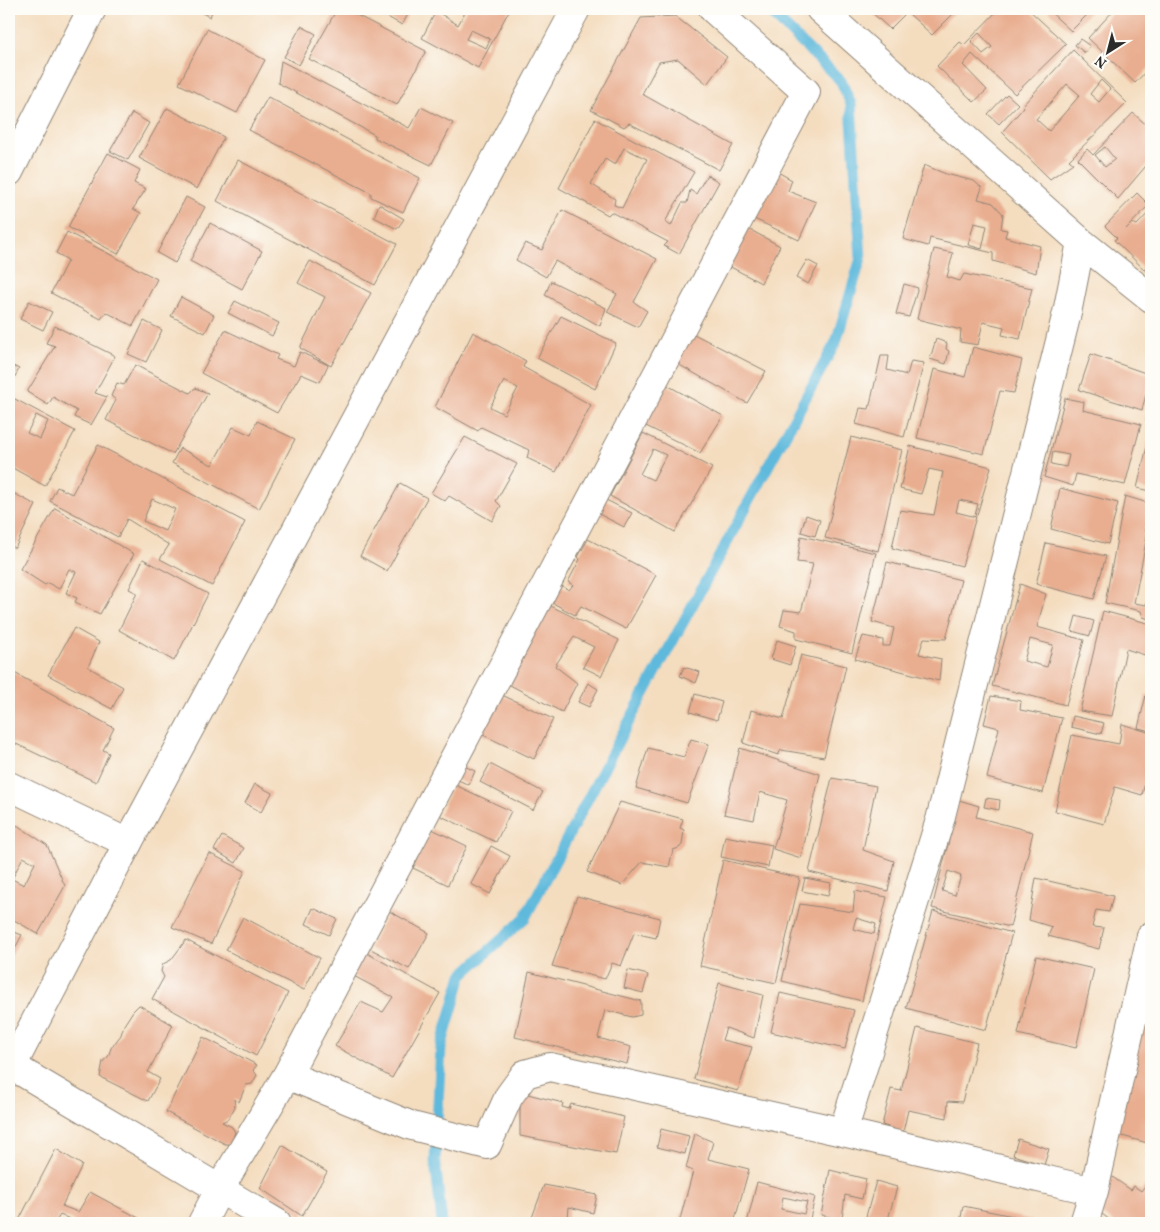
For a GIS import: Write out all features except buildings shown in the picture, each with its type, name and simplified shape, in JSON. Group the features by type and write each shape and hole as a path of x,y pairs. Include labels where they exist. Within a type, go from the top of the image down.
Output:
{"street":[{"path":"9,172 92,9"},
{"path":"277,1223 10,1069 128,843 576,9"},
{"path":"202,1223 219,1190 287,1075 806,92 713,9"},
{"path":"820,9 1080,242 1151,298"},
{"path":"843,1132 940,820 1067,313 1080,242"},
{"path":"9,786 128,843"},
{"path":"1084,1223 1094,1192 1147,976 1151,936"},
{"path":"287,1075 412,1126 487,1145 509,1096 526,1074 550,1067 843,1132 1094,1192"}],"waterway":[{"path":"525,918 620,738 836,342 861,258 851,104 841,81 767,9"},
{"path":"442,1223 435,1161 441,1047 462,975 525,918 528,912"}]}
